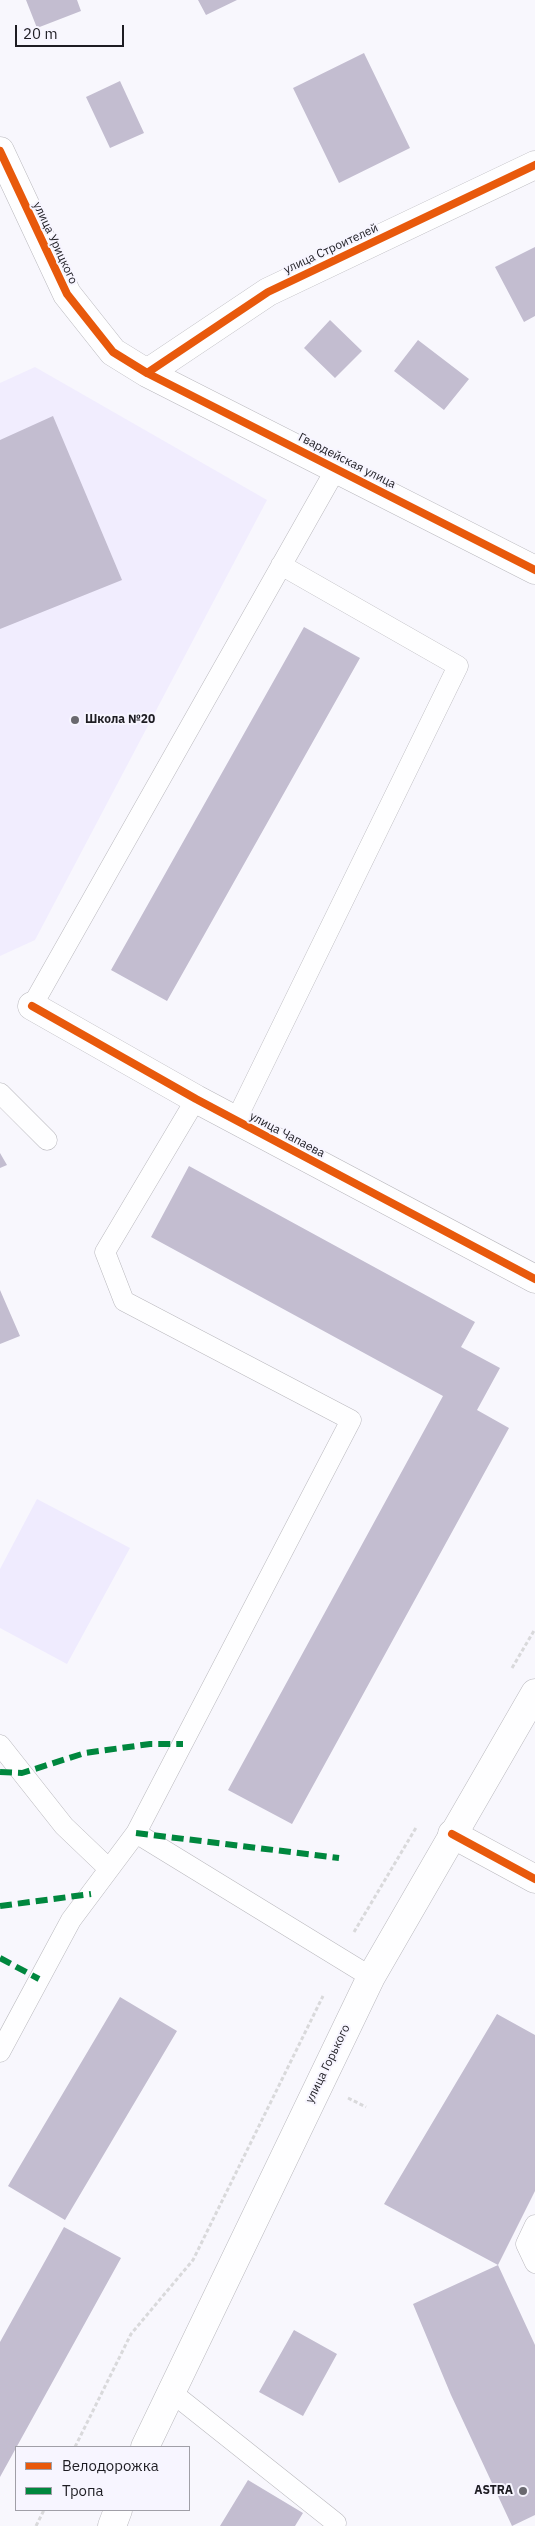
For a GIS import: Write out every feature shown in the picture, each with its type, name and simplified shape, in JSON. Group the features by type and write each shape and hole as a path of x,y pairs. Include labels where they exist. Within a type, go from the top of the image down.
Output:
{"street":[{"name":"улица Урицкого","path":"0,151 67,294 113,352 148,373"},
{"name":"улица Строителей","path":"148,373 268,292 535,165"},
{"name":"Гвардейская улица","path":"148,373 336,467 452,529 535,570"},
{"name":"улица Чапаева","path":"32,1006 196,1099 535,1279"},
{"name":"улица Горького","path":"145,2446 170,2391 370,1977 535,1693"},
{"path":"452,1834 535,1879"},
{"path":"112,2526 118,2511"}],"lane":[{"path":"32,1006 336,467"},
{"path":"236,1120 458,666 281,565"},
{"path":"0,1093 47,1140"},
{"path":"0,2052 71,1920 136,1833 352,1420 124,1301 105,1252 196,1099"},
{"path":"0,1745 64,1826 109,1869"},
{"path":"136,1833 370,1977"},
{"path":"535,2225 526,2244 535,2263"},
{"path":"170,2391 336,2525"}],"path":[{"path":"36,2526 44,2511"}],"shaded area":[{"name":"Школа №20","path":"35,367 267,500 35,940 0,956 0,383"},
{"path":"37,1499 130,1548 67,1664 0,1628 0,1569"}],"building":[{"path":"26,0 77,0 81,11 37,28"},
{"path":"198,0 237,0 206,15"},
{"path":"364,53 410,148 339,183 293,88"},
{"path":"120,81 144,133 110,148 86,97"},
{"path":"535,247 535,316 524,322 495,267"},
{"path":"330,320 362,351 335,378 304,348"},
{"path":"418,340 469,379 444,410 394,371"},
{"path":"53,416 122,580 0,629 0,440"},
{"path":"304,627 360,658 167,1001 111,970"},
{"path":"0,1153 7,1165 0,1168"},
{"path":"189,1166 475,1322 461,1347 500,1368 477,1410 509,1428 292,1824 228,1790 443,1396 151,1237"},
{"path":"0,1290 20,1336 0,1344"},
{"path":"120,1997 177,2031 65,2220 8,2186"},
{"path":"497,2014 535,2035 535,2191 498,2265 384,2204"},
{"path":"64,2227 121,2258 17,2446 15,2446 15,2450 0,2477 0,2342"},
{"path":"498,2265 535,2345 535,2515 512,2526 451,2395 413,2304"},
{"path":"294,2330 337,2354 303,2416 259,2392"},
{"path":"248,2480 303,2513 295,2526 220,2526"}],"marked path":[{"path":"0,1772 22,1773 85,1753 150,1744 183,1744"},
{"path":"136,1833 339,1858"},
{"path":"0,1906 91,1894"},
{"path":"0,1958 39,1979"}],"cycle path":[{"path":"0,151 67,294 113,352 147,373 535,570"},
{"path":"147,373 268,292 535,165"},
{"path":"32,1006 196,1099 535,1279"},
{"path":"452,1834 535,1879"}],"place":[{"name":"Школа №20","path":"75,720"},
{"name":"ASTRA","path":"523,2491"}]}
